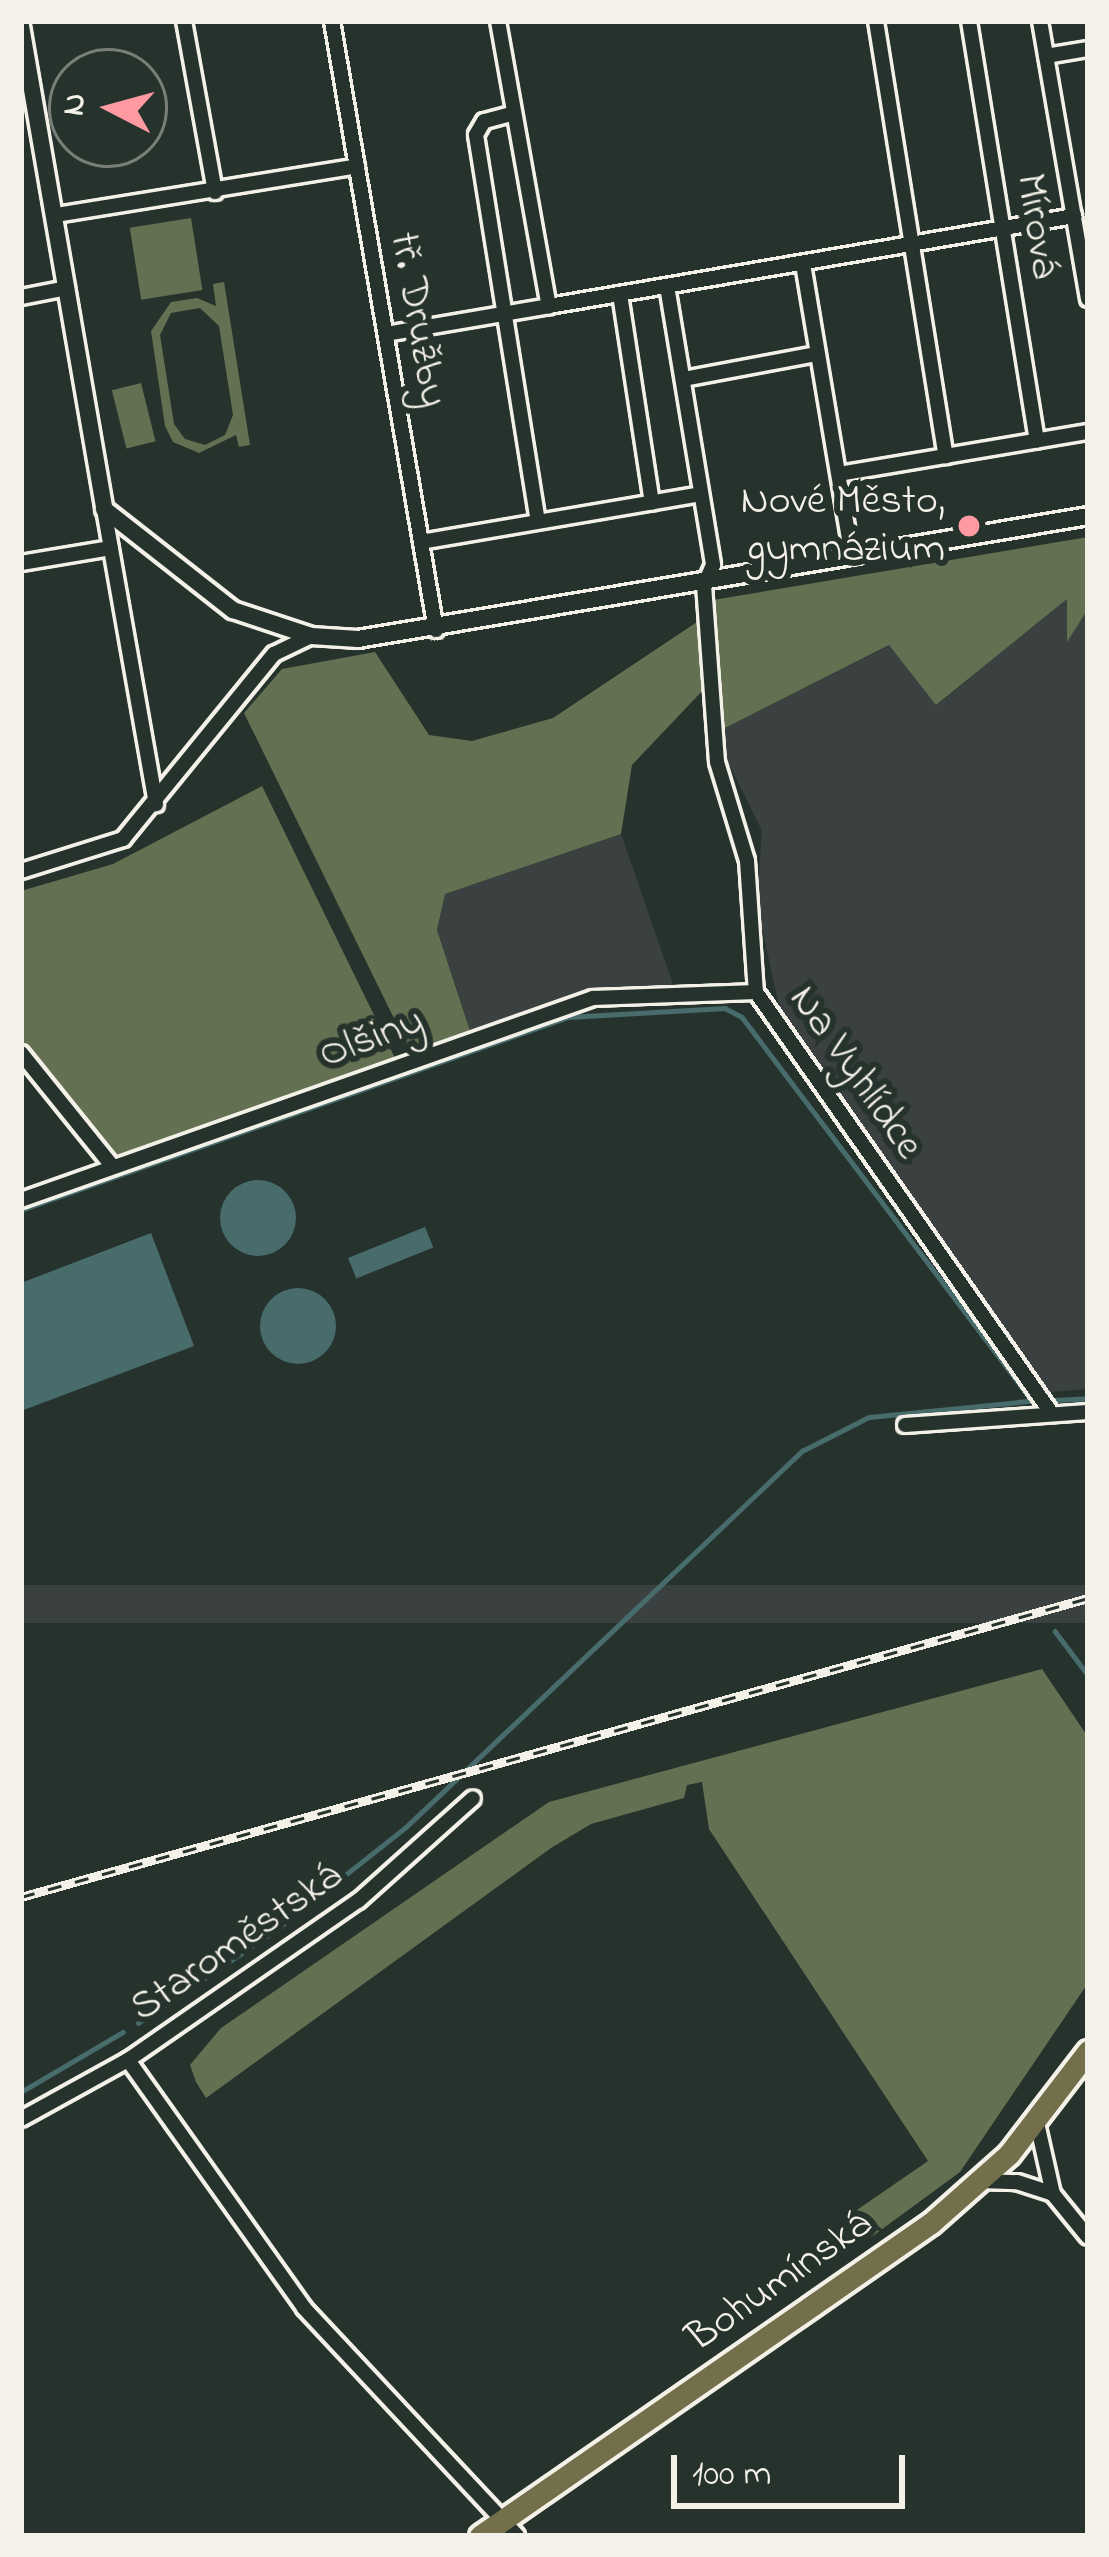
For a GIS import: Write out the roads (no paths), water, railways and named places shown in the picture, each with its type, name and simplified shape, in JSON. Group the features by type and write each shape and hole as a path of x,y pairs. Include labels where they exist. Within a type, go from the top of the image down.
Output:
{"main road":[{"name":"Bohumínská","path":"480,2536 510,2528 861,2275 981,2181 1036,2123 1088,2051"}],"street":[{"path":"184,21 215,192"},
{"name":"tř. Družby","path":"332,21 436,630"},
{"path":"498,21 550,306"},
{"path":"876,21 946,456"},
{"name":"Mírová","path":"969,21 1037,441"},
{"name":"Mírová","path":"1040,21 1088,298"},
{"path":"21,26 156,804"},
{"path":"1046,56 1088,49"},
{"path":"512,114 484,121 476,135 538,521"},
{"path":"56,215 357,166"},
{"path":"386,334 1074,216"},
{"path":"803,263 852,557"},
{"name":"Na Vyhlídce","path":"667,286 712,565 704,585 717,763 747,861 756,992 1052,1414"},
{"path":"21,297 67,289"},
{"path":"620,294 652,503"},
{"path":"683,379 817,354"},
{"path":"839,474 1088,432"},
{"path":"421,542 701,494"},
{"path":"104,509 196,587 253,618 310,636 436,630 1088,516"},
{"path":"21,563 111,548"},
{"path":"21,871 122,839 156,804 274,654 310,636"},
{"name":"Olšiny","path":"21,1200 593,998 756,992"},
{"path":"21,1053 113,1167"},
{"path":"905,1425 1088,1412"},
{"name":"Staroměstská","path":"21,2120 128,2060 358,1901 473,1798"},
{"path":"128,2060 304,2308 510,2528"},
{"path":"1036,2123 1053,2194 1088,2237"},
{"path":"981,2181 1017,2182 1053,2194"}],"water":[{"path":"258,1180 285,1191 296,1218 285,1245 258,1256 231,1245 220,1218 231,1191"},
{"path":"425,1227 433,1247 356,1278 348,1258"},
{"path":"151,1233 194,1346 21,1411 21,1283"},
{"path":"298,1288 325,1299 336,1326 325,1353 298,1364 271,1353 260,1326 271,1299"}],"waterway":[{"path":"21,1210 568,1017 725,1008 742,1017 1032,1401"},
{"path":"1055,1400 1088,1398"},
{"path":"138,2023 273,1932 406,1827 802,1451 869,1417 1030,1401"},
{"path":"1055,1631 1088,1675"},
{"path":"21,2092 123,2032"}],"railway":[{"path":"21,1897 1088,1598"}],"place":[{"name":"Nové Město, gymnázium","path":"969,526"}]}
